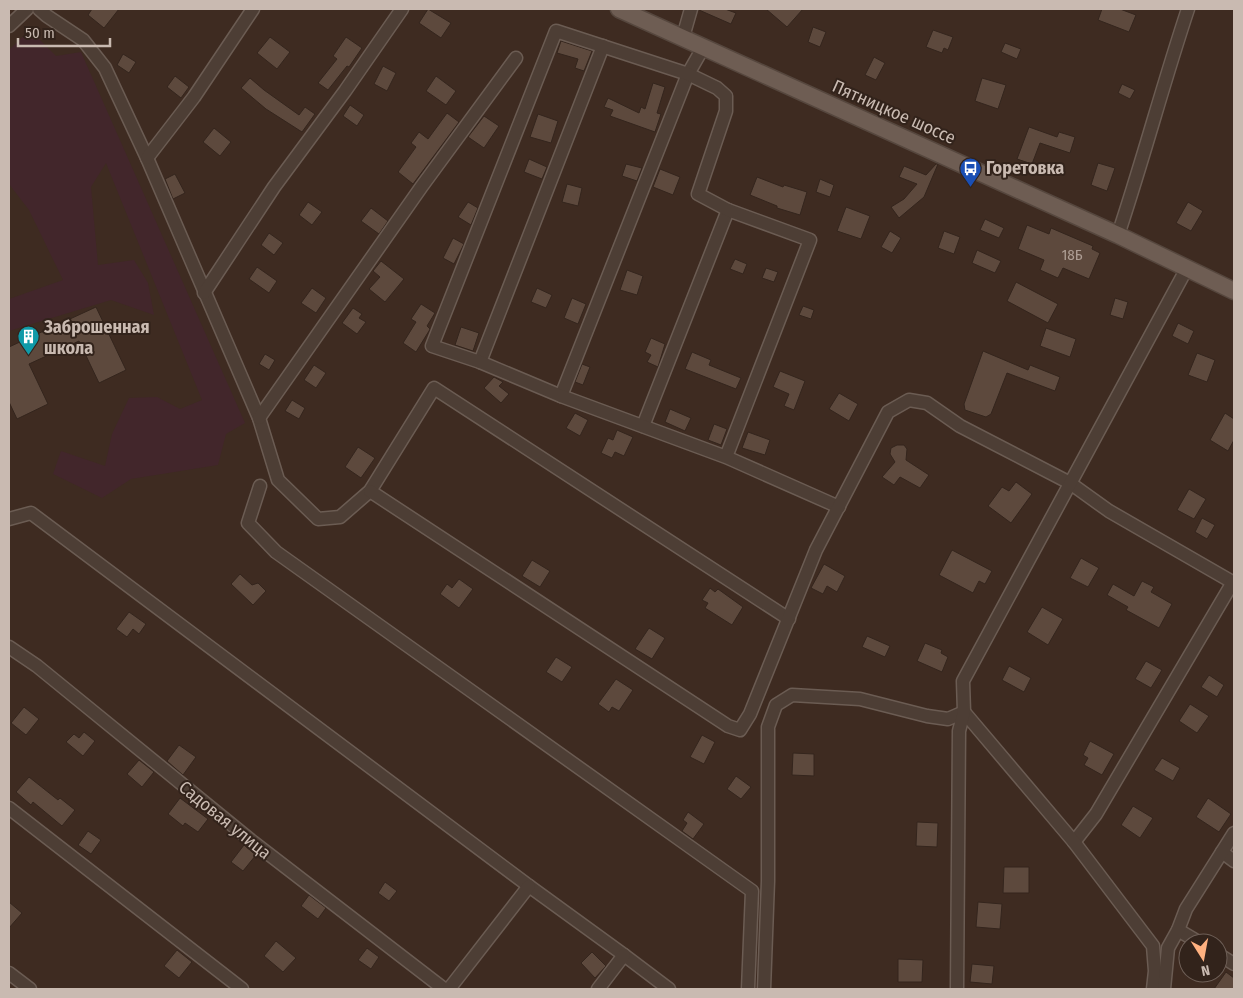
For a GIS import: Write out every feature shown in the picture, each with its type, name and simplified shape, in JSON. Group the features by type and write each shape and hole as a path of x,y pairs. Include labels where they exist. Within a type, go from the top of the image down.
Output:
{"main road":[{"name":"Пятницкое шоссе","path":"619,9 1118,235 1234,291"}],"street":[{"path":"9,26 27,9"},
{"path":"39,9 83,40 105,68 147,158 259,418 278,480 318,519 340,517 370,491 434,388 789,619"},
{"path":"147,158 194,97 253,9"},
{"path":"204,293 274,187 345,91 402,9"},
{"path":"683,37 690,9"},
{"path":"1118,235 1141,168 1188,9"},
{"path":"726,457 810,240 728,210 698,194 726,111 726,96 717,88 688,74 556,31 432,346 480,362 561,396 726,457 839,507"},
{"path":"480,362 603,46"},
{"path":"561,396 688,74 704,46"},
{"path":"259,418 422,186 516,58"},
{"path":"643,426 728,210"},
{"path":"957,989 959,730 964,712 963,681 1187,268"},
{"path":"370,491 728,726 740,730 750,714 816,550 888,412 909,400 927,403 960,426 1070,483 1109,511 1234,582 1096,814 1074,842"},
{"path":"260,486 248,523 276,552 752,891 748,989"},
{"path":"9,519 31,513 528,886 669,989"},
{"name":"Садовая улица","path":"9,647 37,666 252,842 444,989"},
{"path":"764,989 768,881 768,727 776,705 792,695 860,699 927,716 948,719 964,712"},
{"path":"964,712 1074,842 1153,946 1155,971 1153,989"},
{"path":"9,808 242,989"},
{"path":"1164,989 1168,948 1178,930 1186,909 1234,833"},
{"path":"1222,852 1234,861"},
{"path":"449,989 528,886"},
{"path":"1178,930 1183,933"},
{"path":"598,989 624,955"},
{"path":"9,973 30,989"}],"shaded area":[{"path":"30,30 56,56 81,52 245,423 226,434 218,465 131,479 102,498 53,474 61,451 105,466 112,434 129,398 157,397 180,409 202,400 106,163 91,187 98,265 134,260 148,283 154,315 111,300 9,331 9,299 63,280 29,210 9,184 9,50"}],"building":[{"path":"92,9 119,9 104,28 88,15"},
{"path":"428,9 451,23 441,38 419,23"},
{"path":"699,9 725,9 736,13 731,24"},
{"path":"766,9 803,9 787,27"},
{"path":"1102,9 1120,9 1136,15 1129,32 1098,20"},
{"path":"813,27 826,32 820,47 808,42"},
{"path":"933,30 953,37 948,50 944,48 942,53 926,47"},
{"path":"270,37 290,52 277,69 257,53"},
{"path":"346,37 362,48 349,67 347,66 328,90 318,83 337,59 333,56"},
{"path":"561,41 592,51 584,71 575,68 578,59 557,53"},
{"path":"1005,43 1021,49 1017,59 1001,52"},
{"path":"123,54 136,62 129,73 117,65"},
{"path":"874,57 885,63 876,80 865,75"},
{"path":"383,66 396,73 387,91 374,84"},
{"path":"175,76 189,87 181,98 167,87"},
{"path":"436,76 456,91 446,105 426,91"},
{"path":"250,78 299,115 305,107 315,114 302,132 266,109 241,88"},
{"path":"982,78 1006,85 998,109 975,101"},
{"path":"653,83 665,87 657,113 661,114 655,132 610,116 613,110 604,107 608,98 639,113 641,107 645,109"},
{"path":"1122,84 1135,90 1130,99 1118,93"},
{"path":"350,105 364,115 357,126 343,116"},
{"path":"447,113 459,122 413,184 398,172 416,147 411,143 419,132 428,139"},
{"path":"538,114 558,121 551,143 530,137"},
{"path":"484,116 499,126 484,148 468,137"},
{"path":"1029,127 1057,137 1059,132 1075,137 1070,153 1040,143 1032,164 1017,159"},
{"path":"214,128 231,142 220,156 203,142"},
{"path":"529,159 547,167 542,179 524,172"},
{"path":"1098,163 1115,168 1107,191 1091,185"},
{"path":"626,164 642,168 637,181 622,176"},
{"path":"938,164 924,197 899,218 891,207 904,199 917,184 899,177 904,166 926,175"},
{"path":"660,169 680,177 673,195 653,187"},
{"path":"175,174 185,193 173,199 165,179"},
{"path":"757,177 783,187 784,185 807,192 800,215 777,208 777,206 750,195"},
{"path":"820,179 834,185 830,197 816,192"},
{"path":"567,184 582,188 578,206 562,202"},
{"path":"308,202 322,212 312,225 299,215"},
{"path":"468,202 478,208 471,225 458,217"},
{"path":"1188,202 1203,211 1191,231 1176,223"},
{"path":"846,207 870,216 861,239 837,231"},
{"path":"371,208 388,221 379,234 361,221"},
{"path":"985,219 1004,228 999,238 980,230"},
{"path":"1027,225 1049,234 1051,228 1093,246 1092,249 1100,253 1089,279 1063,268 1058,278 1040,270 1044,260 1018,249"},
{"path":"890,231 901,238 892,253 881,247"},
{"path":"944,231 960,237 954,254 938,248"},
{"path":"269,233 283,243 274,255 261,245"},
{"path":"453,238 464,244 454,264 443,258"},
{"path":"977,250 1001,261 995,273 972,263"},
{"path":"735,259 747,264 743,274 730,269"},
{"path":"381,261 404,279 385,302 369,289 380,277 373,271"},
{"path":"257,267 277,281 269,293 249,279"},
{"path":"766,268 778,272 774,282 762,278"},
{"path":"627,270 643,276 637,295 620,290"},
{"path":"1016,282 1058,304 1048,323 1007,301"},
{"path":"312,288 326,298 316,313 301,303"},
{"path":"537,288 552,295 546,308 531,302"},
{"path":"572,298 586,304 578,324 564,318"},
{"path":"1115,298 1128,302 1123,319 1110,315"},
{"path":"421,304 435,313 427,326 430,329 416,352 403,343 416,322 411,319"},
{"path":"803,306 814,310 811,319 799,315"},
{"name":"Заброшенная школа","path":"96,307 126,370 99,383 79,341 29,364 48,404 17,419 9,402 9,347"},
{"path":"353,308 362,314 359,318 366,322 357,334 342,323"},
{"path":"1178,323 1194,331 1188,344 1172,336"},
{"path":"461,327 479,333 473,351 455,345"},
{"path":"1046,328 1076,339 1070,357 1040,346"},
{"path":"651,338 665,344 658,367 647,362 651,355 645,352"},
{"path":"983,351 1028,370 1030,365 1060,377 1055,391 1007,373 991,414 986,417 965,410 964,404"},
{"path":"692,352 711,360 709,365 741,378 736,389 685,369"},
{"path":"1197,353 1215,360 1207,382 1188,375"},
{"path":"265,354 275,360 269,370 259,364"},
{"path":"582,364 590,367 583,385 575,382"},
{"path":"314,365 326,373 316,388 304,380"},
{"path":"780,371 805,381 794,410 784,406 789,394 773,387"},
{"path":"494,377 503,382 499,386 509,394 501,403 484,388"},
{"path":"839,393 858,404 849,421 829,409"},
{"path":"292,400 305,408 299,419 285,411"},
{"path":"670,409 691,418 685,431 665,422"},
{"path":"575,413 588,420 580,436 566,428"},
{"path":"1225,413 1234,419 1234,440 1228,451 1210,440"},
{"path":"714,424 727,429 721,445 708,440"},
{"path":"617,430 633,437 624,456 615,452 612,458 601,453 608,438 613,440"},
{"path":"748,432 770,440 765,455 742,448"},
{"path":"897,445 904,445 907,449 906,460 929,475 920,488 900,477 894,485 882,477 895,462 890,454 891,448"},
{"path":"358,447 375,458 361,478 345,467"},
{"path":"1016,482 1032,494 1011,523 988,506 1002,487 1009,491"},
{"path":"1189,489 1206,499 1194,519 1177,510"},
{"path":"1202,518 1215,525 1207,539 1195,532"},
{"path":"952,550 992,571 985,584 979,581 973,593 939,575"},
{"path":"1081,558 1099,568 1088,587 1070,578"},
{"path":"532,560 550,571 540,587 522,576"},
{"path":"824,564 845,576 837,592 827,586 823,594 811,588"},
{"path":"240,574 252,585 258,583 266,591 253,605 231,584"},
{"path":"459,579 473,589 459,608 440,594 447,584 452,588"},
{"path":"1142,581 1154,587 1151,592 1172,604 1159,628 1126,610 1128,607 1107,595 1113,584 1134,596"},
{"path":"710,588 715,592 718,589 743,607 732,625 705,608 708,603 702,600"},
{"path":"1042,607 1063,619 1048,645 1027,632"},
{"path":"129,612 146,624 139,634 133,629 127,637 116,629"},
{"path":"649,628 665,638 652,659 635,649"},
{"path":"867,636 890,646 885,657 862,647"},
{"path":"925,643 942,650 941,653 948,657 942,672 917,661"},
{"path":"556,657 572,667 562,682 546,672"},
{"path":"1146,661 1162,670 1151,688 1135,679"},
{"path":"1009,666 1031,678 1024,692 1002,680"},
{"path":"1209,675 1224,685 1217,697 1201,687"},
{"path":"616,679 633,690 619,711 612,707 609,712 598,704"},
{"path":"1190,704 1209,716 1197,733 1179,721"},
{"path":"24,707 39,719 26,735 11,723"},
{"path":"84,732 95,741 83,756 66,742 74,734 79,738"},
{"path":"702,735 715,742 704,764 690,757"},
{"path":"1090,741 1114,754 1102,775 1084,765 1088,758 1083,755"},
{"path":"179,745 196,757 183,775 167,761"},
{"path":"793,753 814,754 814,776 792,775"},
{"path":"1162,758 1180,768 1173,781 1154,770"},
{"path":"139,760 154,772 142,787 127,774"},
{"path":"736,776 751,787 741,799 727,789"},
{"path":"29,777 58,800 60,798 75,810 62,826 33,802 31,805 16,792"},
{"path":"180,798 208,819 198,832 185,823 183,826 168,814"},
{"path":"1208,798 1231,814 1219,832 1196,817"},
{"path":"1133,806 1153,818 1140,838 1121,825"},
{"path":"688,812 704,824 693,839 682,831 687,823 683,820"},
{"path":"917,822 938,823 937,847 916,846"},
{"path":"88,831 101,840 91,854 78,845"},
{"path":"244,845 256,855 243,871 231,862"},
{"path":"1004,867 1029,867 1029,893 1003,893"},
{"path":"385,882 397,891 389,901 378,893"},
{"path":"309,895 326,908 318,919 301,906"},
{"path":"9,902 22,913 9,928"},
{"path":"978,902 1002,904 1000,929 976,927"},
{"path":"276,941 296,958 283,972 264,956"},
{"path":"367,948 379,957 371,969 358,960"},
{"path":"177,950 192,962 179,978 164,966"},
{"path":"592,952 606,966 595,978 581,963"},
{"path":"898,959 923,960 922,982 898,982"},
{"path":"972,964 994,966 992,984 970,982"},
{"path":"1228,974 1234,978 1234,989 1214,989 1218,983 1228,983"}],"place":[{"name":"Горетовка","path":"970,187"},
{"name":"Заброшенная школа","path":"28,356"}]}
